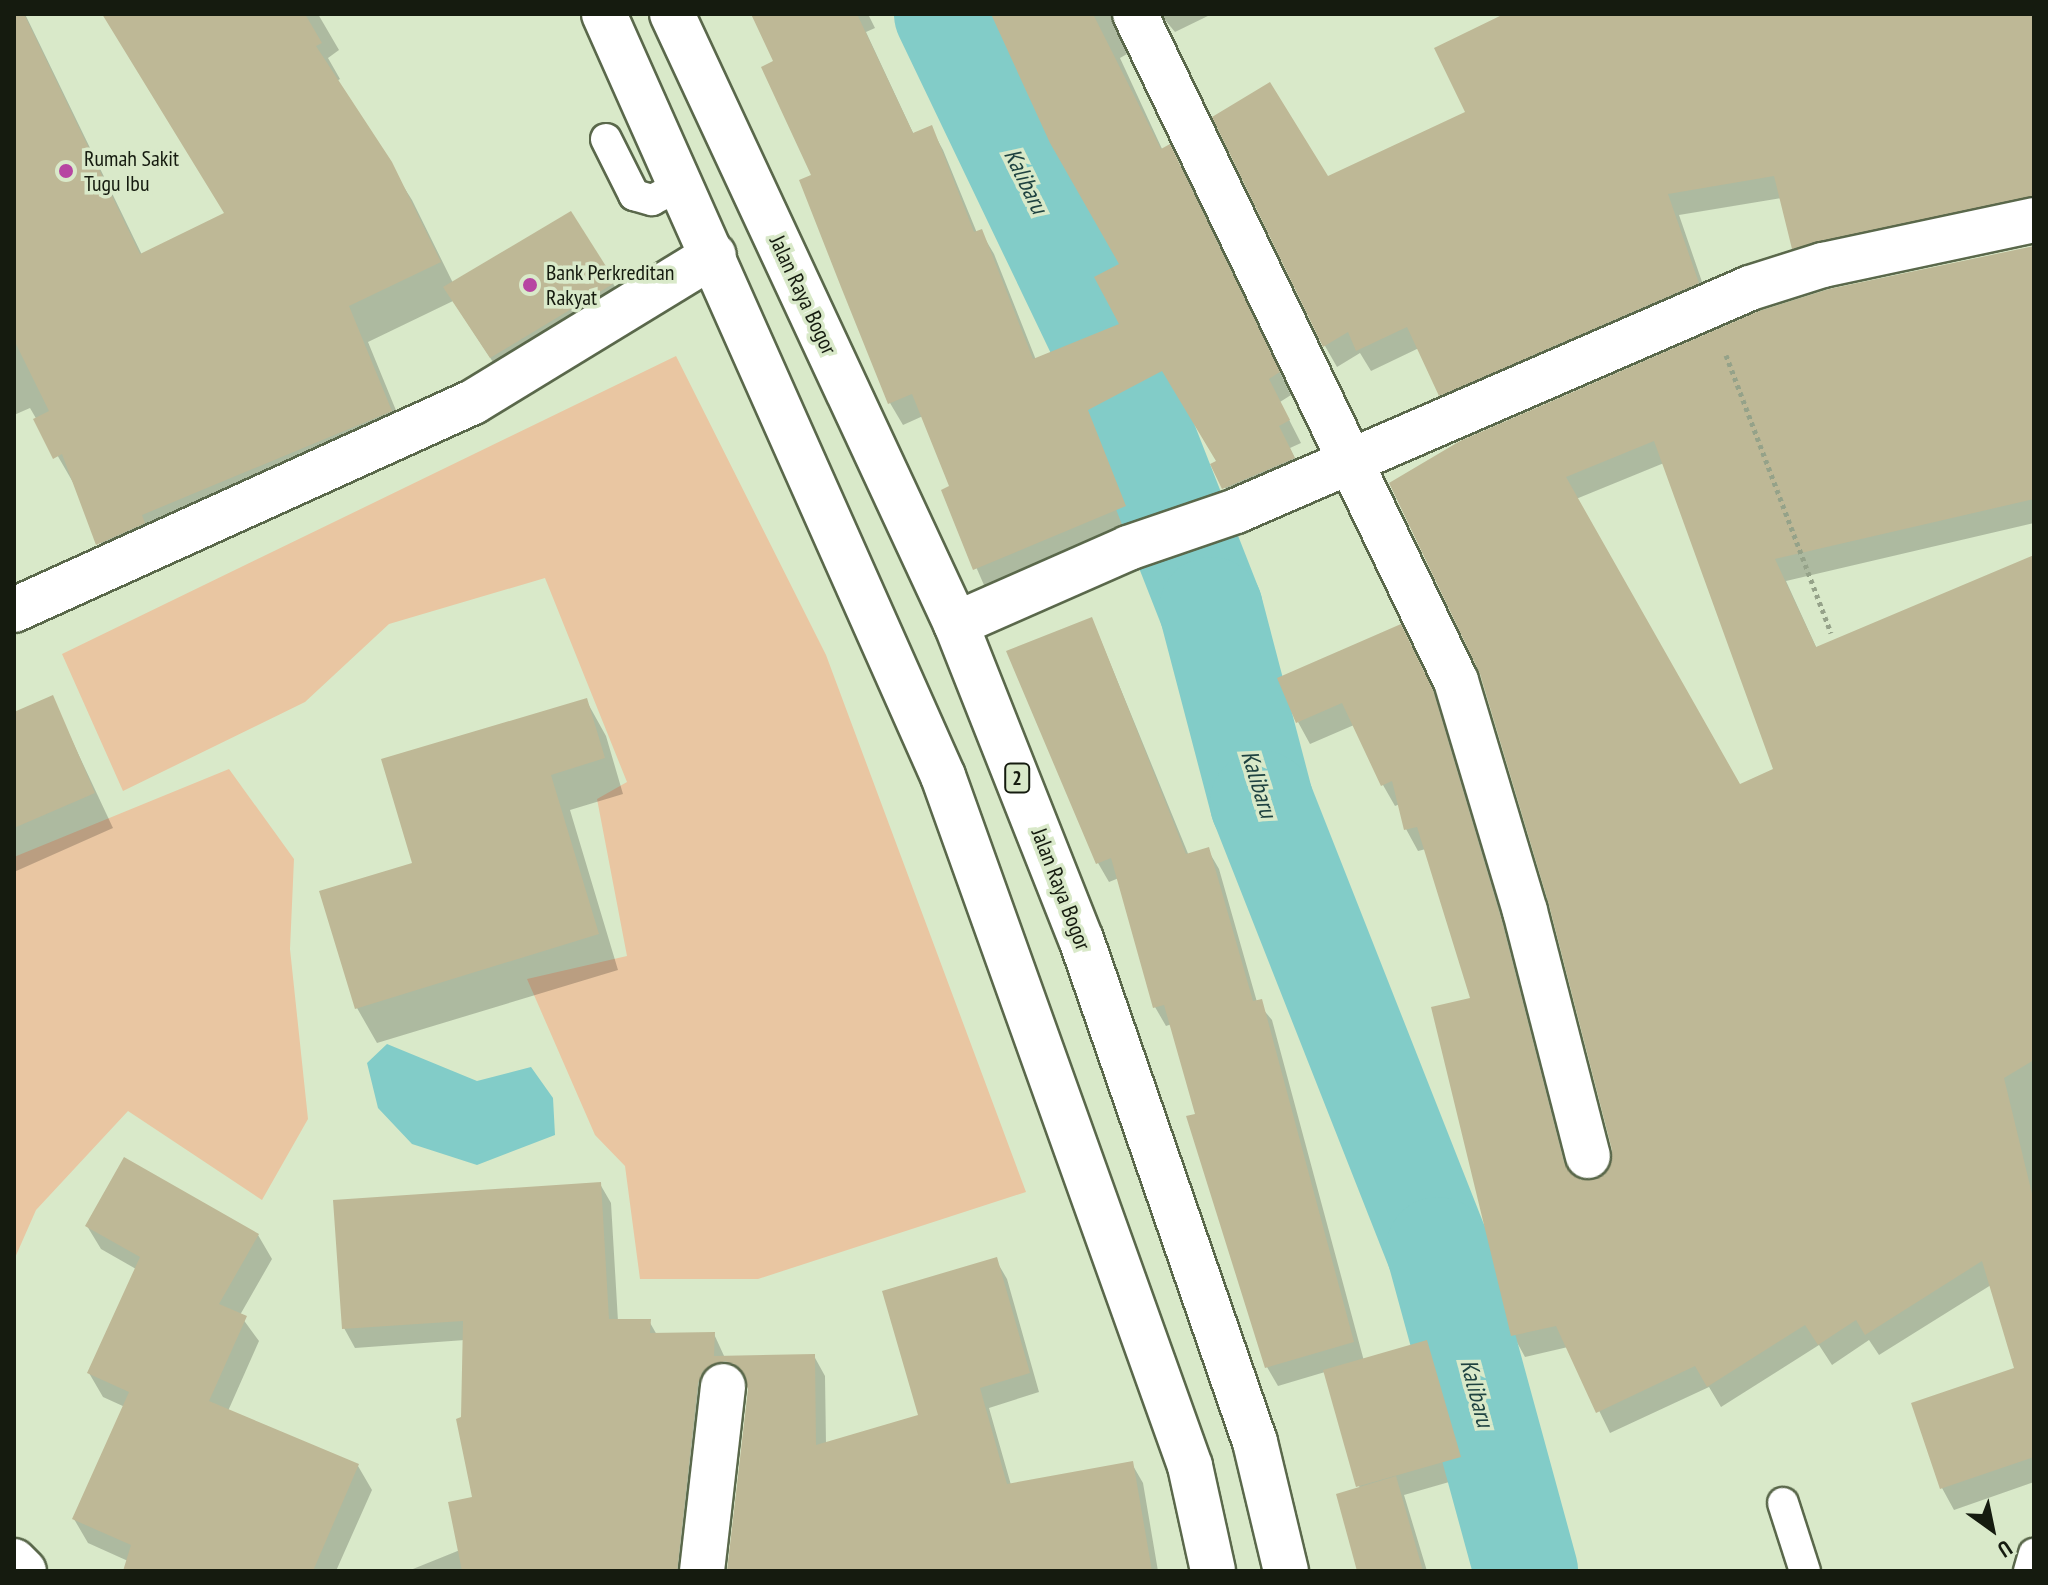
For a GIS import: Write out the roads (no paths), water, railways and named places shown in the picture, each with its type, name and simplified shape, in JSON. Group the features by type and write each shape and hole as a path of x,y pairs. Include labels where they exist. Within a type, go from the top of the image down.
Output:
{"main road":[{"path":"604,14 714,255 943,776 1190,1466 1213,1571"},
{"name":"Jalan Raya Bogor","path":"672,14 956,624 1086,954 1255,1442 1286,1571"},
{"path":"1135,14 1347,462 1456,681 1525,911 1588,1156"},
{"path":"956,624 1128,548 1236,511 1709,305 1823,265 2034,220"},
{"path":"14,610 473,402 714,255"},
{"path":"702,1571 723,1386"},
{"path":"14,1561 24,1571"}],"lane":[{"path":"606,139 634,195 652,200 682,185"},
{"path":"1783,1503 1805,1571"},
{"path":"2029,1571 2034,1554"}],"water":[{"path":"387,1044 477,1081 531,1067 553,1098 555,1135 477,1165 412,1144 378,1108 367,1063"}],"waterway":[{"name":"Kalibaru","path":"946,14 1120,377 1211,609 1262,803 1438,1249 1526,1571"}],"place":[{"name":"Rumah Sakit Tugu Ibu","path":"66,171"},
{"name":"Bank Perkreditan Rakyat","path":"530,285"}]}
